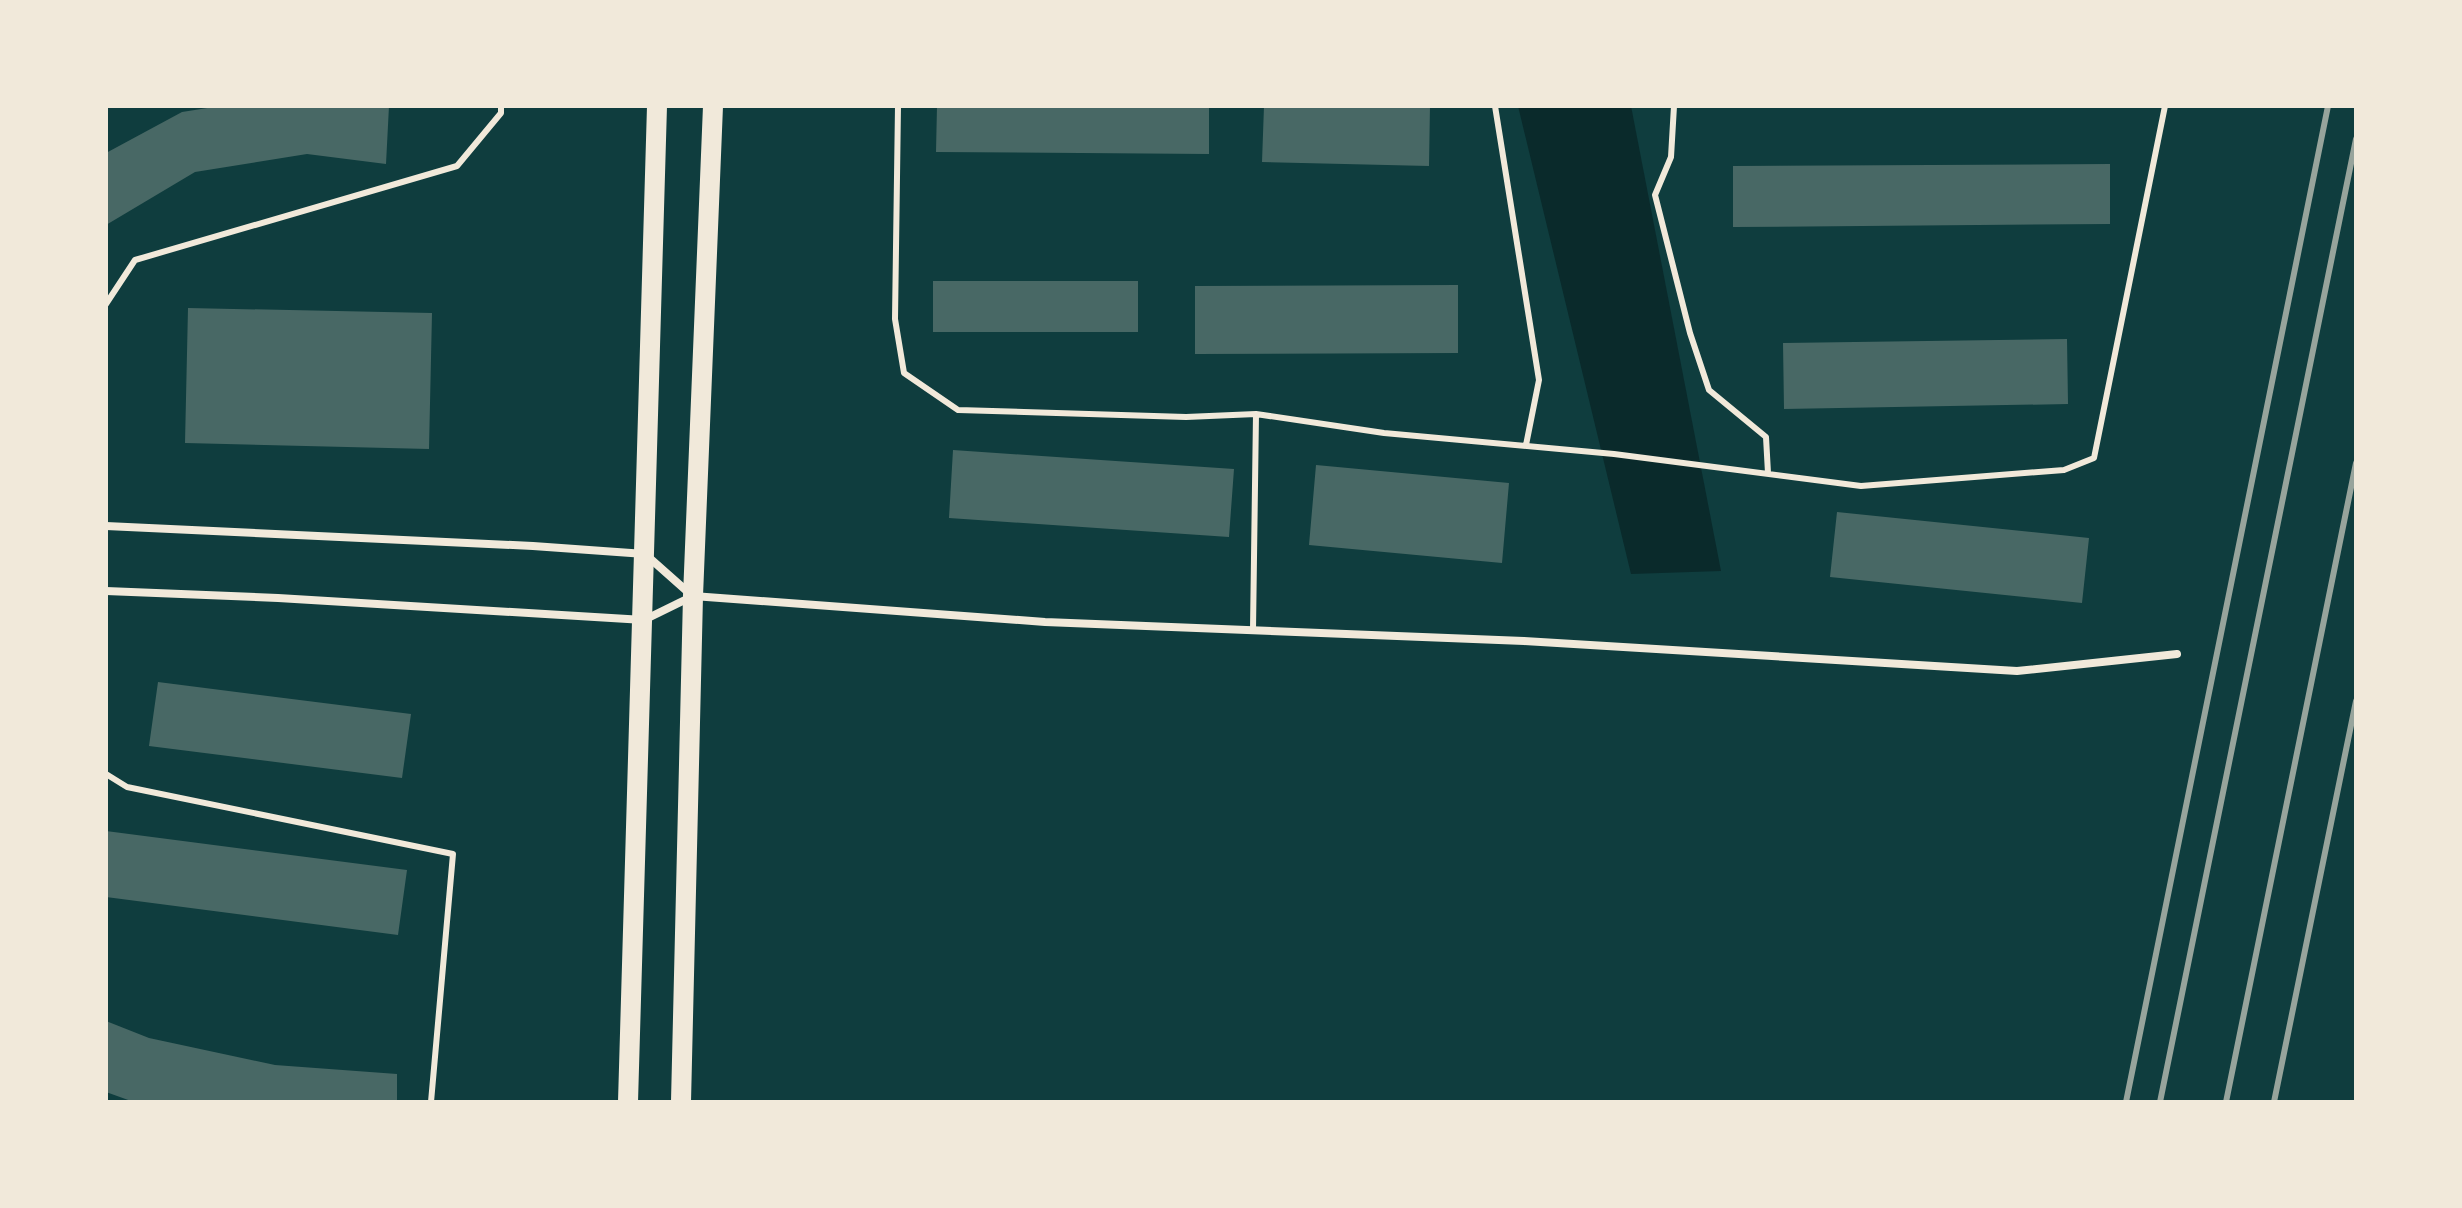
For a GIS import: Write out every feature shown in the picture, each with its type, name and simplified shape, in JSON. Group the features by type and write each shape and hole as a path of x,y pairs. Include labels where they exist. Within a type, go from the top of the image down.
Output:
{"main road":[{"path":"628,1102 657,106"},
{"path":"681,1102 693,596 713,106"}],"street":[{"path":"106,526 645,554 693,596"},
{"path":"106,591 644,620 693,596 1045,622 1524,641 2017,671 2177,654"}],"lane":[{"path":"106,304 135,260 457,166 501,113 501,106"},
{"path":"898,106 895,319 904,373 958,410 1186,417 1256,414 1384,433 1614,454 1861,486 2064,470 2094,458 2165,106"},
{"path":"1495,106 1539,380 1526,445"},
{"path":"1674,106 1671,157 1655,195 1686,318 1709,390 1766,437 1768,473"},
{"path":"1253,630 1256,414"},
{"path":"106,774 127,787 453,854 431,1102"}],"water":[{"path":"1518,106 1631,106 1721,571 1631,574"}],"building":[{"path":"220,106 389,106 386,164 307,154 195,172 106,225 106,153 182,112"},
{"path":"937,106 1209,106 1209,154 936,152"},
{"path":"1264,106 1430,106 1429,166 1262,162"},
{"path":"2110,164 2110,224 1733,227 1733,166"},
{"path":"933,281 1138,281 1138,332 933,332"},
{"path":"1458,285 1458,353 1195,354 1195,286"},
{"path":"188,308 432,313 429,449 185,443"},
{"path":"2067,339 2068,404 1784,409 1783,343"},
{"path":"953,450 1234,469 1229,537 949,518"},
{"path":"1316,465 1509,483 1502,563 1309,545"},
{"path":"1837,512 2089,538 2082,603 1830,577"},
{"path":"158,682 411,714 402,778 149,746"},
{"path":"106,831 407,870 398,935 106,897"},
{"path":"106,1021 149,1038 275,1065 397,1074 397,1102 131,1101 106,1092"}],"railway":[{"path":"2126,1102 2328,106"},
{"path":"2160,1102 2356,139"},
{"path":"2226,1102 2356,463"},
{"path":"2274,1102 2356,701"}]}
